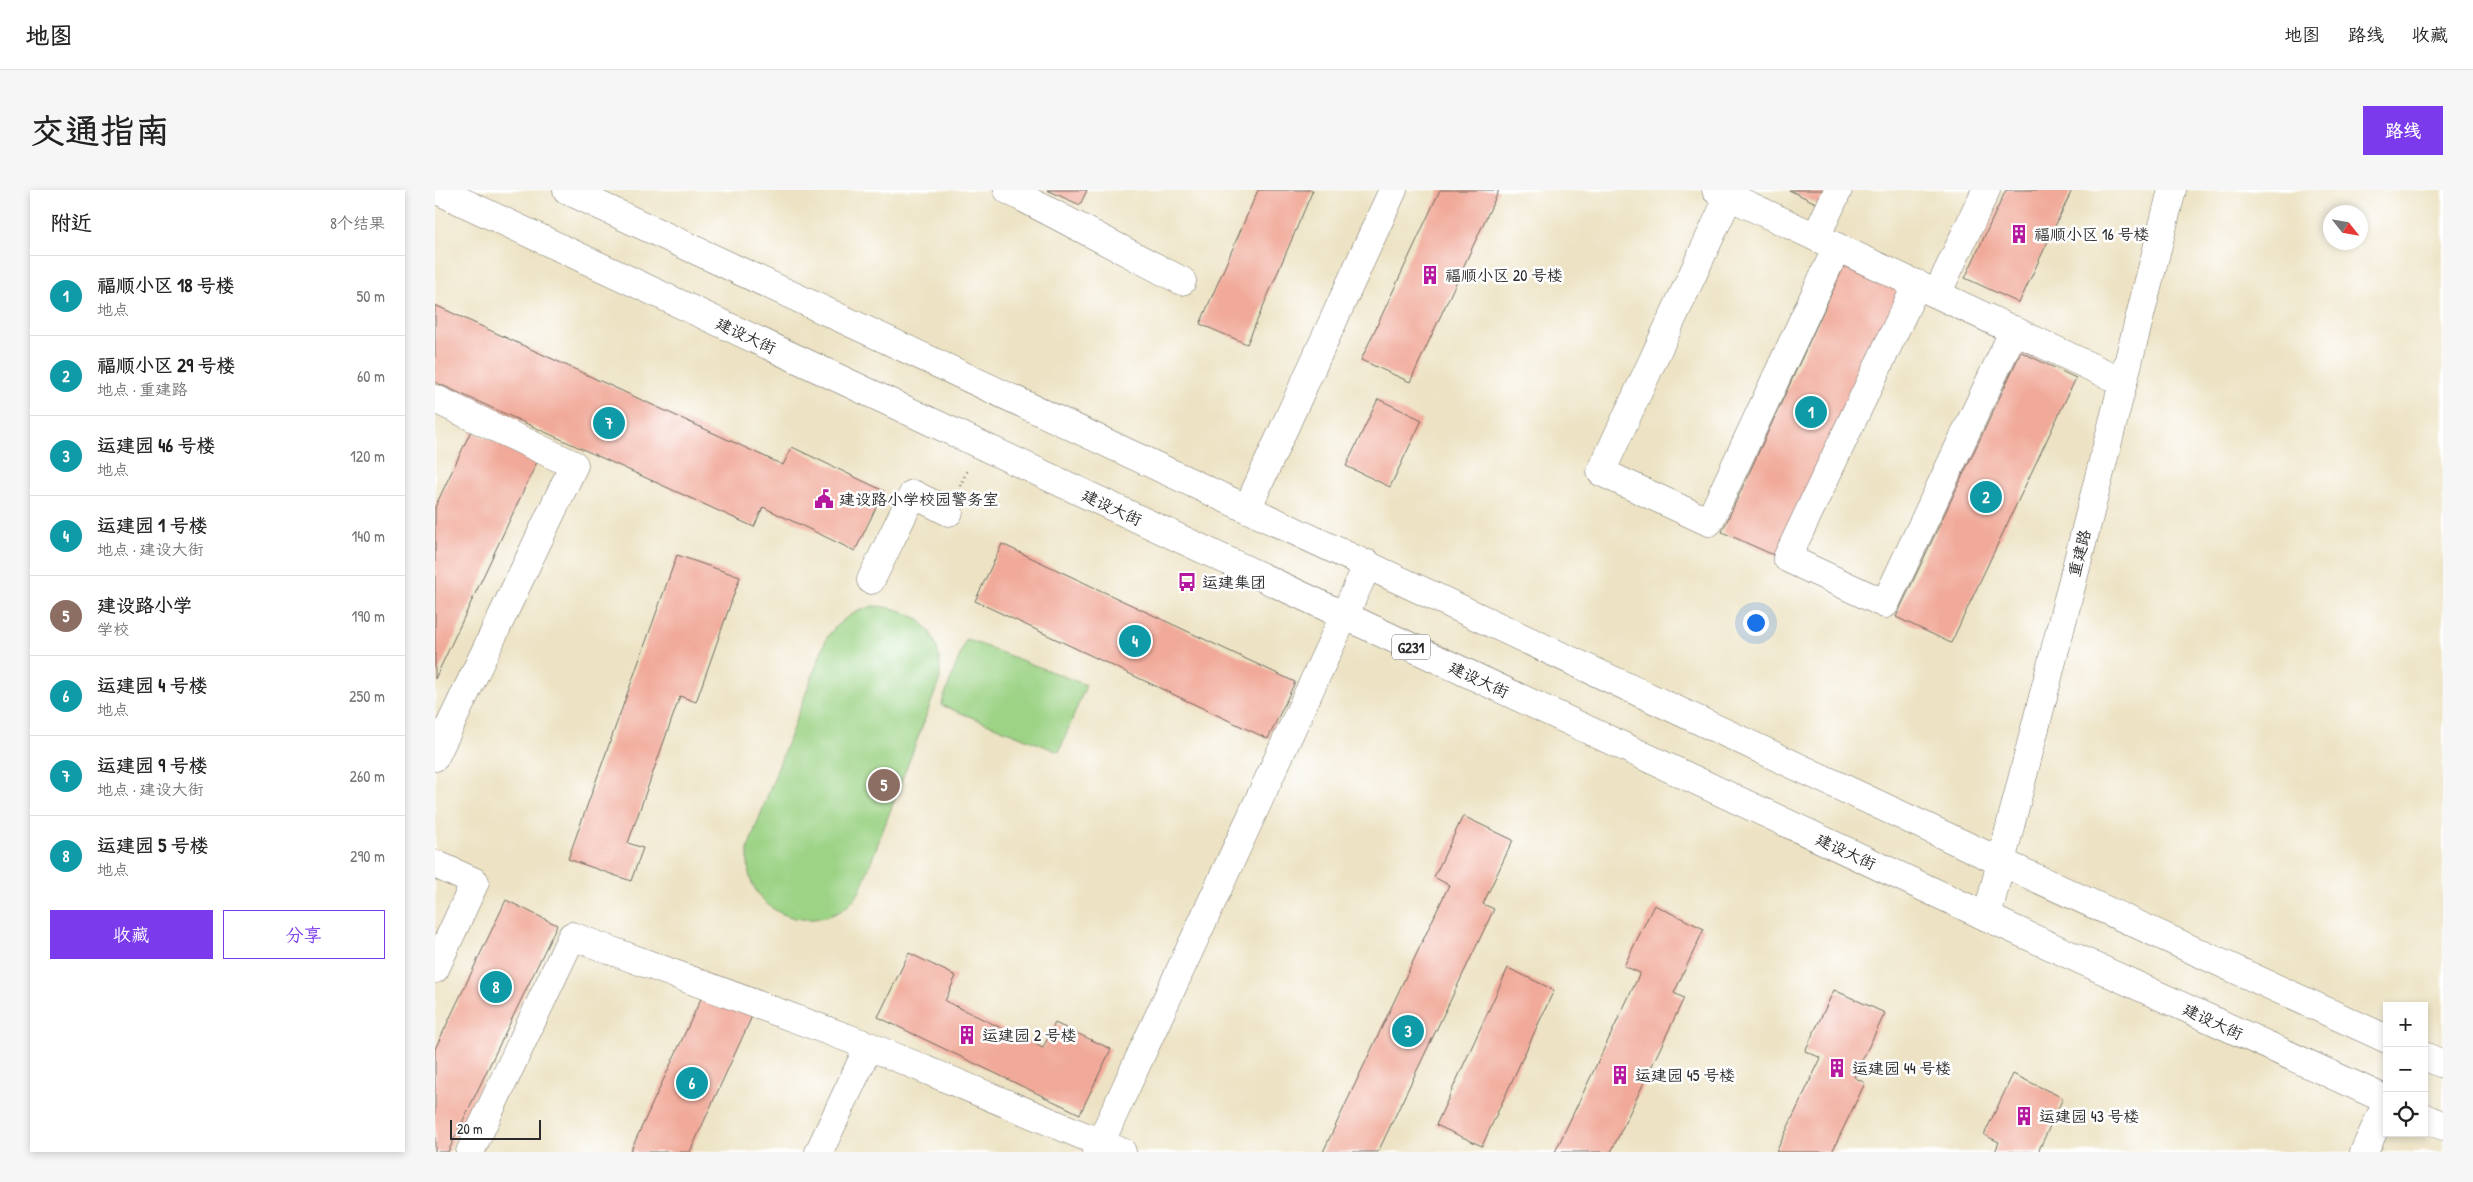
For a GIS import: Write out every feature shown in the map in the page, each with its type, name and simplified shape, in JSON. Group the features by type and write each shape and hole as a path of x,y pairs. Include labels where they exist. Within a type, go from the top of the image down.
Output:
{"main road":[{"name":"建设大街","path":"437,190 1987,917 2383,1099"},
{"path":"567,190 1369,564 2001,862 2383,1036"},
{"path":"1008,190 1182,281"},
{"path":"1247,507 1393,190"},
{"path":"1838,190 1827,242 1709,522 1601,472 1722,192 1827,242 2014,330 2123,382"},
{"path":"1986,190 1927,289 1787,558 1885,604 2014,330"},
{"name":"重建路","path":"1987,917 2172,190"},
{"path":"435,399 574,465 435,758"},
{"path":"871,580 913,494 949,512"},
{"path":"470,1152 572,936 869,1046 1106,1149 1369,564"},
{"path":"435,864 475,882 435,969"},
{"path":"819,1152 869,1046"},
{"path":"2428,1058 2443,1064"},
{"path":"2364,1152 2383,1110"},
{"path":"2428,1119 2443,1126"}],"green space":[{"path":"873,606 904,612 925,626 937,648 940,663 940,679 860,891 847,906 833,914 821,918 795,918 772,908 755,889 749,874 748,848 827,637 847,617"},
{"path":"966,639 1086,685 1059,752 941,705"}],"building":[{"path":"1047,190 1087,190 1080,205"},
{"path":"1258,190 1313,190 1247,344 1200,324"},
{"name":"福顺小区 20 号楼","path":"1440,190 1499,190 1410,382 1361,360"},
{"path":"1789,190 1828,190 1820,205"},
{"name":"福顺小区 16 号楼","path":"2006,190 2072,190 2019,303 1965,278"},
{"path":"1844,266 1899,291 1778,557 1722,532"},
{"path":"435,305 783,465 792,447 884,491 855,551 763,507 754,527 435,382"},
{"path":"2021,352 2076,378 1951,643 1896,617"},
{"path":"1378,399 1422,420 1390,487 1346,466"},
{"path":"471,431 537,462 435,679 435,507"},
{"path":"1002,544 1295,682 1268,739 975,601"},
{"path":"677,555 740,577 696,702 680,696 628,843 643,848 631,881 568,859"},
{"path":"1463,816 1513,840 1483,904 1494,909 1378,1152 1323,1152 1449,885 1434,877"},
{"path":"506,900 557,925 448,1152 435,1152 435,1049"},
{"name":"运建园 45 号楼","path":"1654,905 1704,929 1674,993 1684,998 1611,1152 1555,1152 1640,973 1624,966"},
{"name":"运建园 2 号楼","path":"909,953 956,976 945,1001 1043,1048 1055,1023 1111,1049 1080,1114 878,1017"},
{"path":"1508,968 1554,990 1482,1146 1436,1125"},
{"name":"运建园 44 号楼","path":"1834,990 1885,1013 1854,1077 1865,1083 1832,1152 1776,1152 1821,1058 1805,1051"},
{"path":"704,992 753,1014 690,1152 630,1152"},
{"name":"运建园 43 号楼","path":"2013,1074 2063,1098 2038,1152 1995,1152 1999,1142 1984,1135"}],"place":[{"name":"福顺小区 16 号楼","path":"2019,234"},
{"name":"福顺小区 20 号楼","path":"1430,275"},
{"name":"福顺小区 18 号楼","path":"1811,412"},
{"name":"运建园 9 号楼","path":"609,423"},
{"name":"福顺小区 29 号楼","path":"1986,497"},
{"name":"建设路小学校园警务室","path":"824,499"},
{"name":"运建集团","path":"1187,582"},
{"name":"运建园 1 号楼","path":"1135,641"},
{"name":"建设路小学","path":"884,785"},
{"name":"运建园 5 号楼","path":"496,987"},
{"name":"运建园 46 号楼","path":"1408,1031"},
{"name":"运建园 2 号楼","path":"967,1035"},
{"name":"运建园 44 号楼","path":"1837,1068"},
{"name":"运建园 45 号楼","path":"1620,1075"},
{"name":"运建园 4 号楼","path":"692,1083"},
{"name":"运建园 43 号楼","path":"2024,1116"}]}
